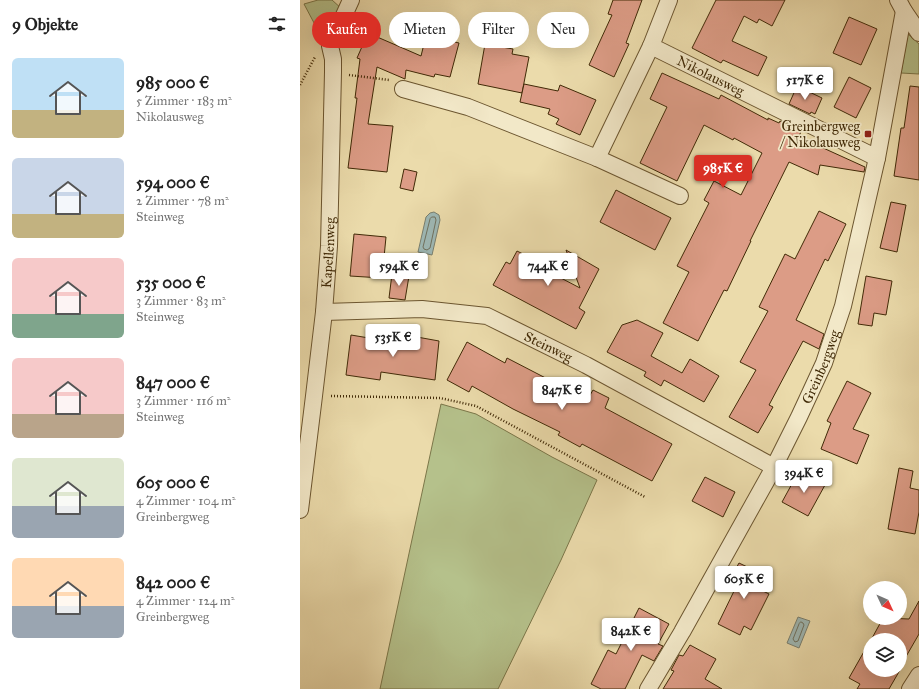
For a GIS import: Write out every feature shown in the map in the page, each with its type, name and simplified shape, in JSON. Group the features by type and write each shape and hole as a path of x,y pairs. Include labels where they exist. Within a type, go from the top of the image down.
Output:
{"street":[{"path":"346,12 351,0"},
{"path":"597,158 651,46 670,0"},
{"path":"901,6 919,33"},
{"name":"Greinbergweg","path":"648,689 682,632 774,467 824,363 843,306 877,158 901,6"},
{"name":"Nikolausweg","path":"651,46 877,158"},
{"name":"Kapellenweg","path":"300,510 324,312 329,246 333,72 333,58 330,48"},
{"path":"403,89 468,107 597,158 680,196"},
{"name":"Steinweg","path":"324,312 422,309 487,316 586,365 774,467"},
{"path":"910,689 919,674"}],"path":[{"path":"300,85 317,53 326,48"},
{"path":"333,72 389,80 403,89"},
{"path":"314,396 440,398 476,406 645,497"}],"green space":[{"path":"318,0 332,0 342,9 341,12 312,12 312,19 304,4"},
{"path":"908,34 919,44 919,74 901,73"},
{"path":"441,404 476,414 552,457 597,480 561,560 498,689 380,689"}],"water":[{"path":"434,212 439,215 440,220 432,255 418,252 426,217 430,213"},
{"path":"798,617 810,621 799,648 787,643"}],"building":[{"path":"613,0 642,0 626,43 629,44 614,77 589,65 612,15 608,14"},
{"path":"716,0 785,0 772,26 759,19 757,23 744,16 732,41 767,57 758,76 723,60 721,63 692,48"},
{"path":"849,17 877,29 861,65 833,53"},
{"path":"381,39 389,42 389,48 403,48 421,56 423,48 458,48 450,77 435,74 434,77 406,70 405,79 377,67 368,124 393,126 387,172 348,168 357,98 355,98 360,59 357,58 361,48 381,48"},
{"path":"484,48 513,49 512,54 529,57 522,93 478,84"},
{"path":"662,73 719,99 721,95 768,120 768,118 779,123 780,121 801,131 799,137 865,167 864,172 820,165 818,175 789,162 727,291 724,290 698,341 663,323 689,272 677,266 709,203 704,200 714,181 741,195 762,153 734,138 733,140 704,125 677,181 640,163 667,107 650,99"},
{"path":"849,77 871,88 856,118 834,107"},
{"path":"524,84 558,91 560,85 596,100 580,135 556,124 559,119 548,114 550,109 520,102"},
{"path":"797,86 822,98 815,114 811,112 810,114 789,104"},
{"path":"910,86 919,87 919,180 894,176 901,128 904,128"},
{"path":"404,169 417,172 413,191 400,188"},
{"path":"616,190 671,218 655,250 600,222"},
{"path":"891,202 906,205 897,252 880,248"},
{"path":"819,211 846,224 828,261 825,259 796,320 824,334 819,349 803,341 769,405 773,407 758,433 729,417 756,370 740,362 768,311 759,307 785,254 795,259"},
{"path":"354,234 386,237 382,278 350,276"},
{"path":"566,250 599,269 579,308 585,312 576,329 493,285 506,262 510,264 517,251 539,262 538,266 580,288"},
{"path":"392,274 409,276 405,300 389,298"},
{"path":"866,276 892,281 886,315 874,313 872,326 858,324"},
{"path":"637,320 663,333 651,356 682,373 690,359 719,376 704,402 664,380 661,386 644,376 646,372 607,352 622,325"},
{"path":"351,335 405,344 406,335 439,341 435,380 381,372 380,380 346,375"},
{"path":"467,342 505,363 507,358 563,387 562,389 586,402 593,390 609,398 605,408 672,444 652,481 582,444 580,447 558,435 560,432 513,409 472,386 469,392 447,380"},
{"path":"847,381 871,393 853,429 869,435 857,464 821,449 831,423 827,421"},
{"path":"899,468 913,471 910,488 919,490 919,512 915,534 888,529"},
{"path":"799,471 825,485 808,516 782,502"},
{"path":"705,477 735,492 723,517 692,501"},
{"path":"739,563 764,575 757,588 769,594 751,630 744,626 740,635 718,624 736,587 728,583"},
{"path":"919,601 919,634 907,655 907,633 875,633 879,625 907,625 907,619 909,619"},
{"path":"639,608 669,624 658,644 663,646 654,661 642,655 625,689 601,689 591,684 608,650 616,654"},
{"path":"690,645 716,659 705,679 722,689 663,689 674,671 671,670 679,655 683,656"},
{"path":"863,653 863,677 896,677 889,689 857,689 860,684 849,678"}],"place":[{"name":"Greinbergweg / Nikolausweg","path":"868,134"}]}
